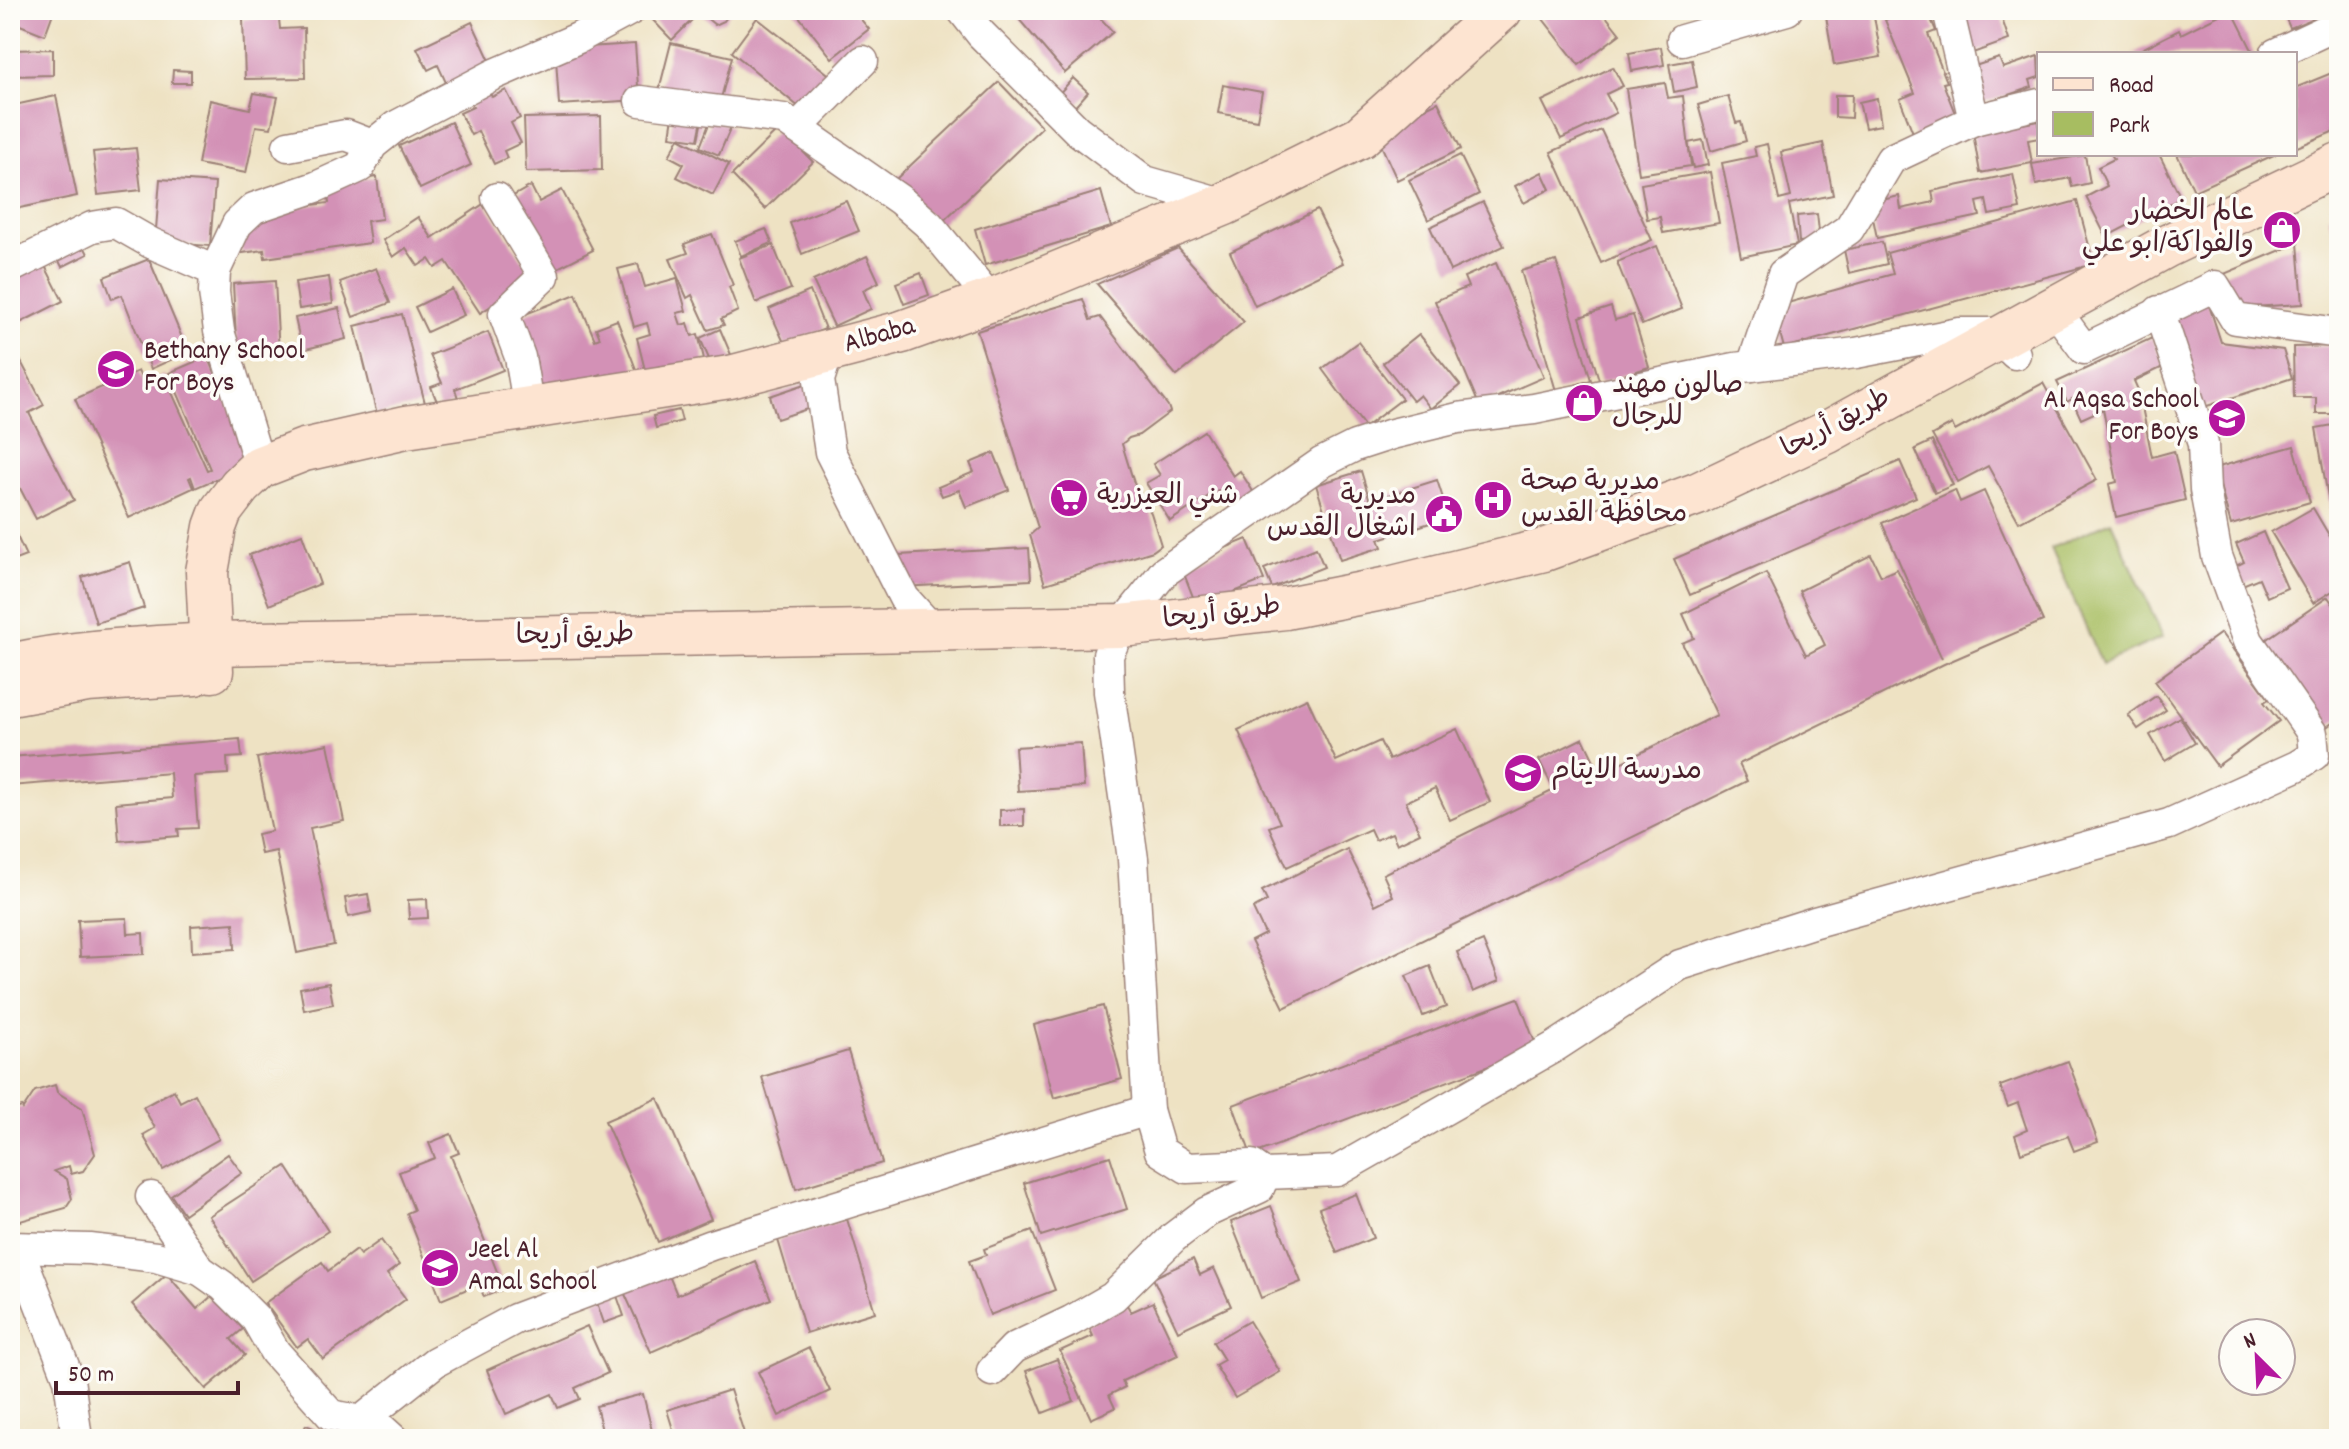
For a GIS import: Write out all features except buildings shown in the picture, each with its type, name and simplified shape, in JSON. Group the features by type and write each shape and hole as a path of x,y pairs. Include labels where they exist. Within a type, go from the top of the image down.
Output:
{"main road":[{"name":"Albaba","path":"212,658 207,572 215,527 221,511 260,467 304,450 406,427 730,377 902,332 991,300 1225,204 1360,137 1501,10"},
{"name":"طريق أريحا","path":"10,665 114,649 212,658 1115,640 1324,624 1402,608 1571,562 1687,521 1864,436 2165,247 2339,164"},
{"name":"طريق أريحا","path":"2007,346 2067,326 2208,252 2339,189"},
{"name":"طريق أريحا","path":"10,695 212,658 933,630 1115,640"}],"street":[{"path":"260,467 219,331 214,292 215,271 237,224 254,208 316,187 360,167 372,145 396,126 630,10"},
{"path":"962,10 981,34 1077,130 1145,181 1225,204"},
{"path":"1682,40 1787,10"},
{"path":"1948,10 1974,120"},
{"path":"2279,52 2339,24"},
{"path":"797,128 863,61"},
{"path":"640,101 784,119 900,200 929,225 991,300"},
{"path":"1752,366 1783,274 1849,229 1891,159 1974,120 2037,104"},
{"path":"288,146 346,135 372,145"},
{"path":"497,198 544,276 504,314 520,357 529,409"},
{"path":"10,268 92,227 116,223 151,243 215,271"},
{"path":"2067,326 2084,349 2215,286 2235,319 2339,333"},
{"path":"2007,346 1993,333 1959,333 1856,353 1676,379 1534,409 1458,418 1392,434 1355,446 1321,463 1164,572 1115,640 1109,692 1133,859 1148,1110 1160,1151 1187,1168 1252,1165 1265,1174 1337,1171 1556,1046 1680,965 1815,922 2169,824 2297,766 2314,755 2312,733 2248,641 2217,556 2205,490 2203,444 2159,311"},
{"path":"828,352 819,380 830,452 904,598 933,630"},
{"path":"361,1421 435,1362 529,1314 711,1245 1148,1110"},
{"path":"992,1371 1014,1348 1113,1297 1174,1237 1207,1212 1259,1188 1265,1174"},
{"path":"151,1197 200,1270"},
{"path":"77,1439 69,1379 14,1247 90,1249 156,1257 200,1270 223,1286 256,1319 275,1352 331,1415 382,1429 393,1439"}],"green space":[{"path":"2111,521 2163,637 2102,664 2051,548"}],"place":[{"name":"عالم الخضار والفواكة/ابو علي","path":"2282,230"},
{"name":"Bethany School For Boys","path":"116,369"},
{"name":"صالون مهند للرجال","path":"1584,403"},
{"name":"Al Aqsa School For Boys","path":"2227,418"},
{"name":"شني العيزرية","path":"1069,498"},
{"name":"مديرية صحة محافظة القدس","path":"1493,500"},
{"name":"مديرية اشغال القدس","path":"1444,514"},
{"name":"مدرسة الايتام","path":"1523,773"},
{"name":"Jeel Al Amal School","path":"440,1268"}]}
